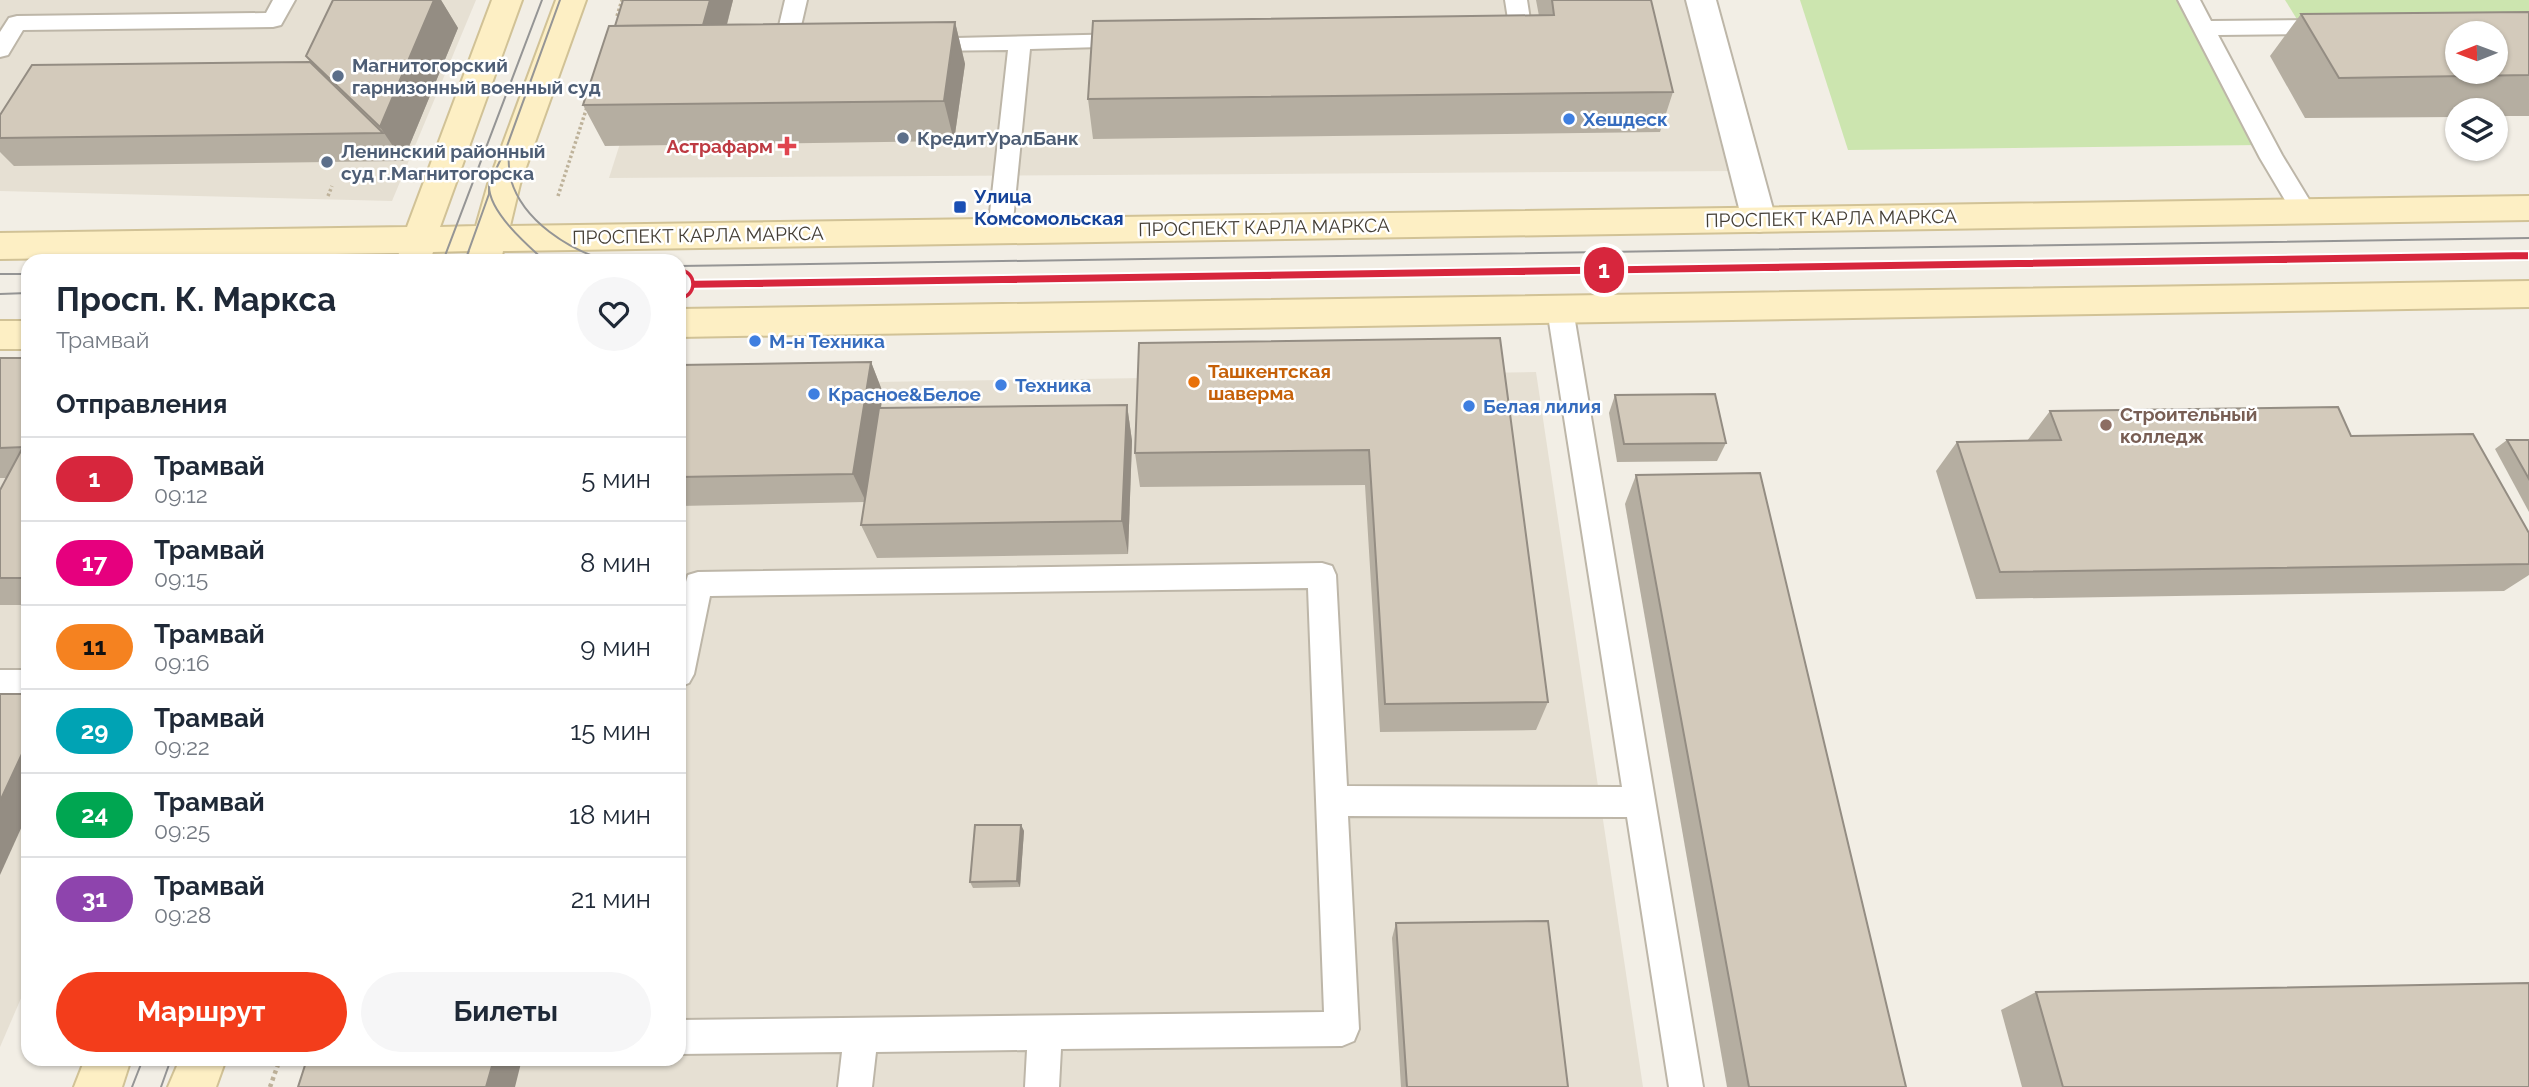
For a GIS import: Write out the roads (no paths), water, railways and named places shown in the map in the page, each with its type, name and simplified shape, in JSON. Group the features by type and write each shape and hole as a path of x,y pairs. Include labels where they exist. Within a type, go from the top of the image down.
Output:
{"main road":[{"path":"417,251 437,185 507,0"},
{"path":"487,250 504,184 571,0"},
{"name":"ПРОСПЕКТ КАРЛА МАРКСА","path":"0,246 487,250 544,238 2529,208"},
{"path":"686,323 2529,294"},
{"path":"0,335 21,335"},
{"path":"98,1087 106,1066"},
{"path":"192,1087 200,1066"}],"street":[{"path":"1701,0 1759,219"}],"lane":[{"path":"0,50 32,0"},
{"path":"17,23 273,20 284,0"},
{"path":"796,0 785,47 827,46"},
{"path":"1480,39 1522,38 1516,0"},
{"path":"2189,0 2304,211"},
{"path":"2204,28 2348,27"},
{"path":"896,44 1145,41"},
{"path":"1000,231 1008,176 1020,42"},
{"path":"1560,309 1686,1087"},
{"path":"686,641 698,584 1322,575 1342,1029 686,1037"},
{"path":"0,683 21,683"},
{"path":"1332,801 1640,802"},
{"path":"1042,1087 1045,1032"},
{"path":"855,1087 861,1034"}],"tram line":[{"path":"446,254 542,0"},
{"path":"489,186 507,146 560,0"},
{"path":"508,147 511,180 526,208 549,232 589,254"},
{"path":"468,254 489,194 489,186"},
{"path":"489,186 495,206 502,217 537,254"},
{"path":"686,266 2529,238"},
{"path":"686,284 2529,256"},
{"name":"1","path":"686,284 2529,256"},
{"path":"0,274 21,274"},
{"path":"0,294 21,293"},
{"path":"132,1087 140,1066"},
{"path":"161,1087 168,1066"}],"place":[{"name":"Магнитогорский гарнизонный военный суд","path":"338,76"},
{"name":"Хешдеск","path":"1569,119"},
{"name":"КредитУралБанк","path":"903,138"},
{"name":"Астрафарм","path":"787,146"},
{"name":"Ленинский районный суд г.Магнитогорска","path":"327,162"},
{"name":"Улица Комсомольская","path":"960,207"},
{"name":"М-н Техника","path":"755,341"},
{"name":"Ташкентская шаверма","path":"1194,382"},
{"name":"Техника","path":"1001,385"},
{"name":"Красное&Белое","path":"814,394"},
{"name":"Белая лилия","path":"1469,406"},
{"name":"Строительный колледж","path":"2106,425"}]}
